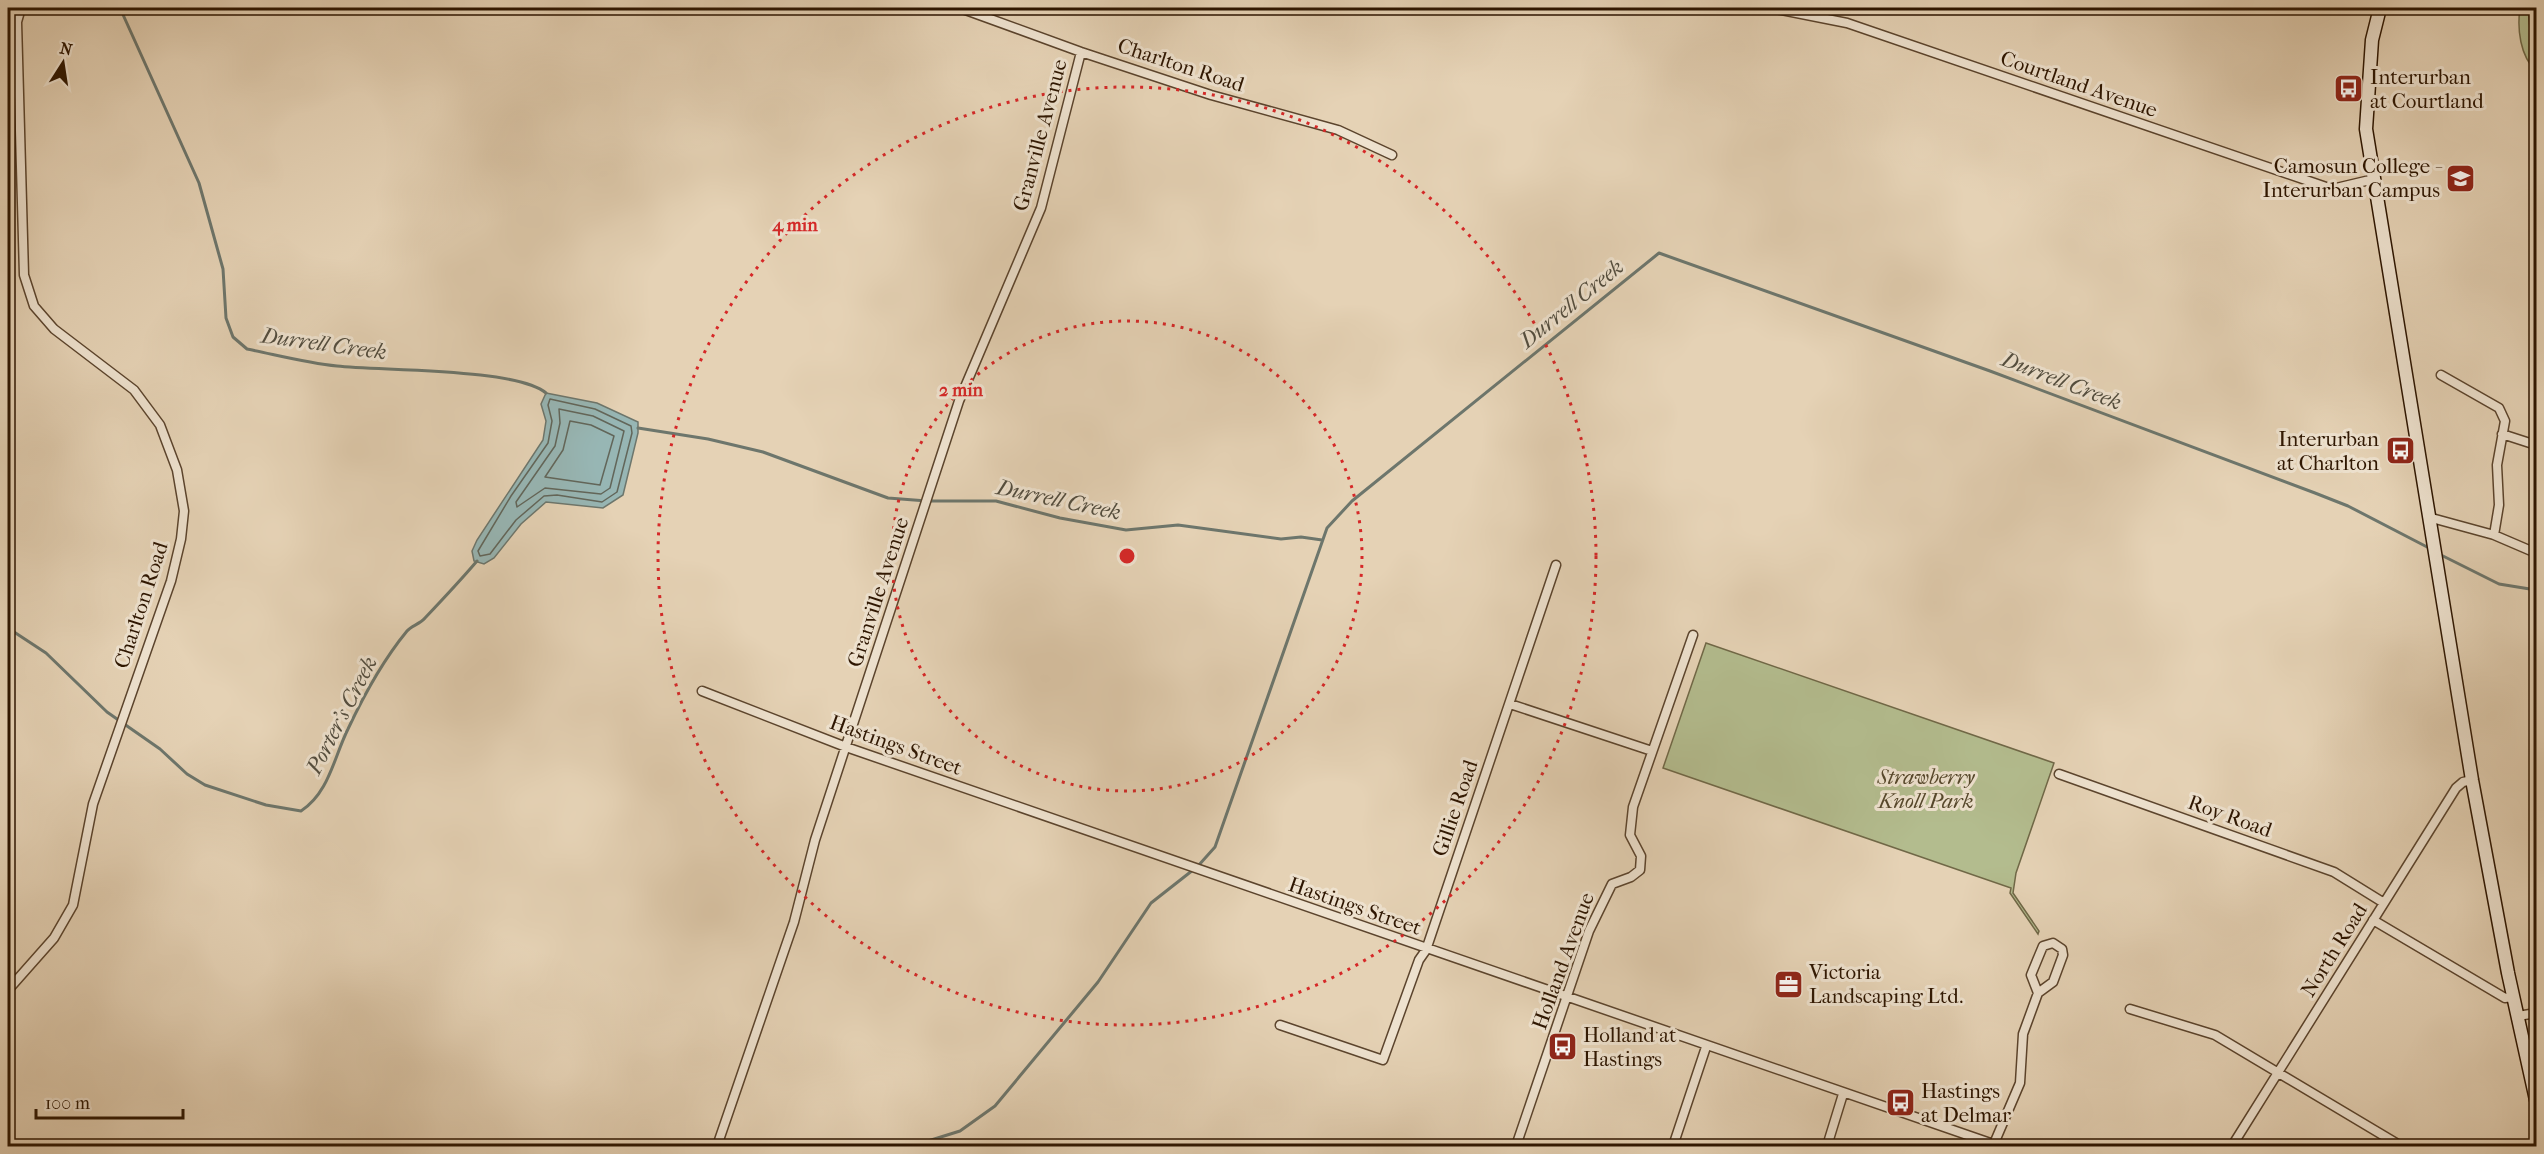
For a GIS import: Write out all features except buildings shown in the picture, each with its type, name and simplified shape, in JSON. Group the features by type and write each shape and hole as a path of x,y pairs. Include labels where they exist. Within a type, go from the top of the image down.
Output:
{"main road":[{"path":"2380,8 2372,40 2366,129 2472,780 2536,1101"}],"street":[{"name":"Charlton Road","path":"8,990 54,938 73,904 93,804 171,581 181,539 184,511 177,470 160,425 134,390 54,328 34,306 24,275 17,22 21,8"},
{"name":"Charlton Road","path":"960,8 1081,52 1211,95 1338,130 1392,154"},
{"name":"Courtland Avenue","path":"1771,8 1847,23 2332,189 2374,179"},
{"name":"Granville Avenue","path":"717,1146 794,922 814,840 959,402 1041,208 1081,52"},
{"path":"2441,375 2499,408 2505,421 2497,465 2499,505 2494,535"},
{"path":"2502,434 2536,445"},
{"path":"2428,517 2494,535 2536,553"},
{"name":"Gillie Road","path":"1280,1025 1383,1060 1419,960 1426,950 1556,565"},
{"name":"Holland Avenue","path":"1516,1146 1589,931 1606,893 1612,884 1631,877 1640,870 1641,856 1630,835 1633,807 1693,635"},
{"name":"Hastings Street","path":"702,691 846,747 1995,1146"},
{"path":"1510,704 1652,751"},
{"name":"Roy Road","path":"2060,774 2334,872 2384,903"},
{"name":"North Road","path":"2232,1146 2456,788 2463,782 2472,780"},
{"path":"2373,920 2505,998 2514,997"},
{"path":"1995,1146 2020,1083 2023,1034 2038,993 2053,982 2063,955 2062,949 2053,943 2043,946 2031,975 2038,993"},
{"path":"2130,1010 2215,1035 2279,1071 2401,1146"},
{"path":"2518,1016 2530,1014 2536,1018"},
{"path":"1673,1146 1706,1047"},
{"path":"1827,1146 1843,1094"}],"green space":[{"path":"2520,8 2529,8 2536,71 2523,50 2519,25"},
{"name":"Strawberry Knoll Park","path":"1706,643 2054,763 2016,873 2013,893 2039,931 2038,934 2010,893 2011,888 1663,768"}],"water":[{"path":"546,393 597,403 638,422 638,433 623,495 603,508 546,502 521,524 494,558 484,564 474,561 472,551 477,540 543,440 546,421 541,404"}],"waterway":[{"name":"Durrell Creek","path":"120,8 199,183 223,269 226,318 233,337 247,349 314,363 479,375 530,385 546,393"},
{"name":"Durrell Creek","path":"1198,866 1215,847 1327,528 1352,501 1659,253 1990,371 2315,493 2348,506 2431,549"},
{"name":"Durrell Creek","path":"638,428 708,439 763,452 888,498 927,501 996,501 1060,518 1126,530 1178,525 1281,539 1301,537 1322,540"},
{"name":"Durrell Creek","path":"2439,554 2499,584 2536,590"},
{"name":"Porter's Creek","path":"8,628 46,653 107,712 160,749 187,774 205,785 266,805 301,811 318,795 324,785 354,717 374,678 390,654 407,631 423,620 477,561"},
{"path":"912,1146 960,1131 995,1106 1098,982 1151,903 1193,870"}],"place":[{"name":"Interurban at Courtland","path":"2349,89"},
{"name":"Camosun College - Interurban Campus","path":"2461,178"},
{"name":"Interurban at Charlton","path":"2400,451"},
{"name":"Victoria Landscaping Ltd.","path":"1788,984"},
{"name":"Holland at Hastings","path":"1562,1047"},
{"name":"Hastings at Delmar","path":"1900,1103"}]}
